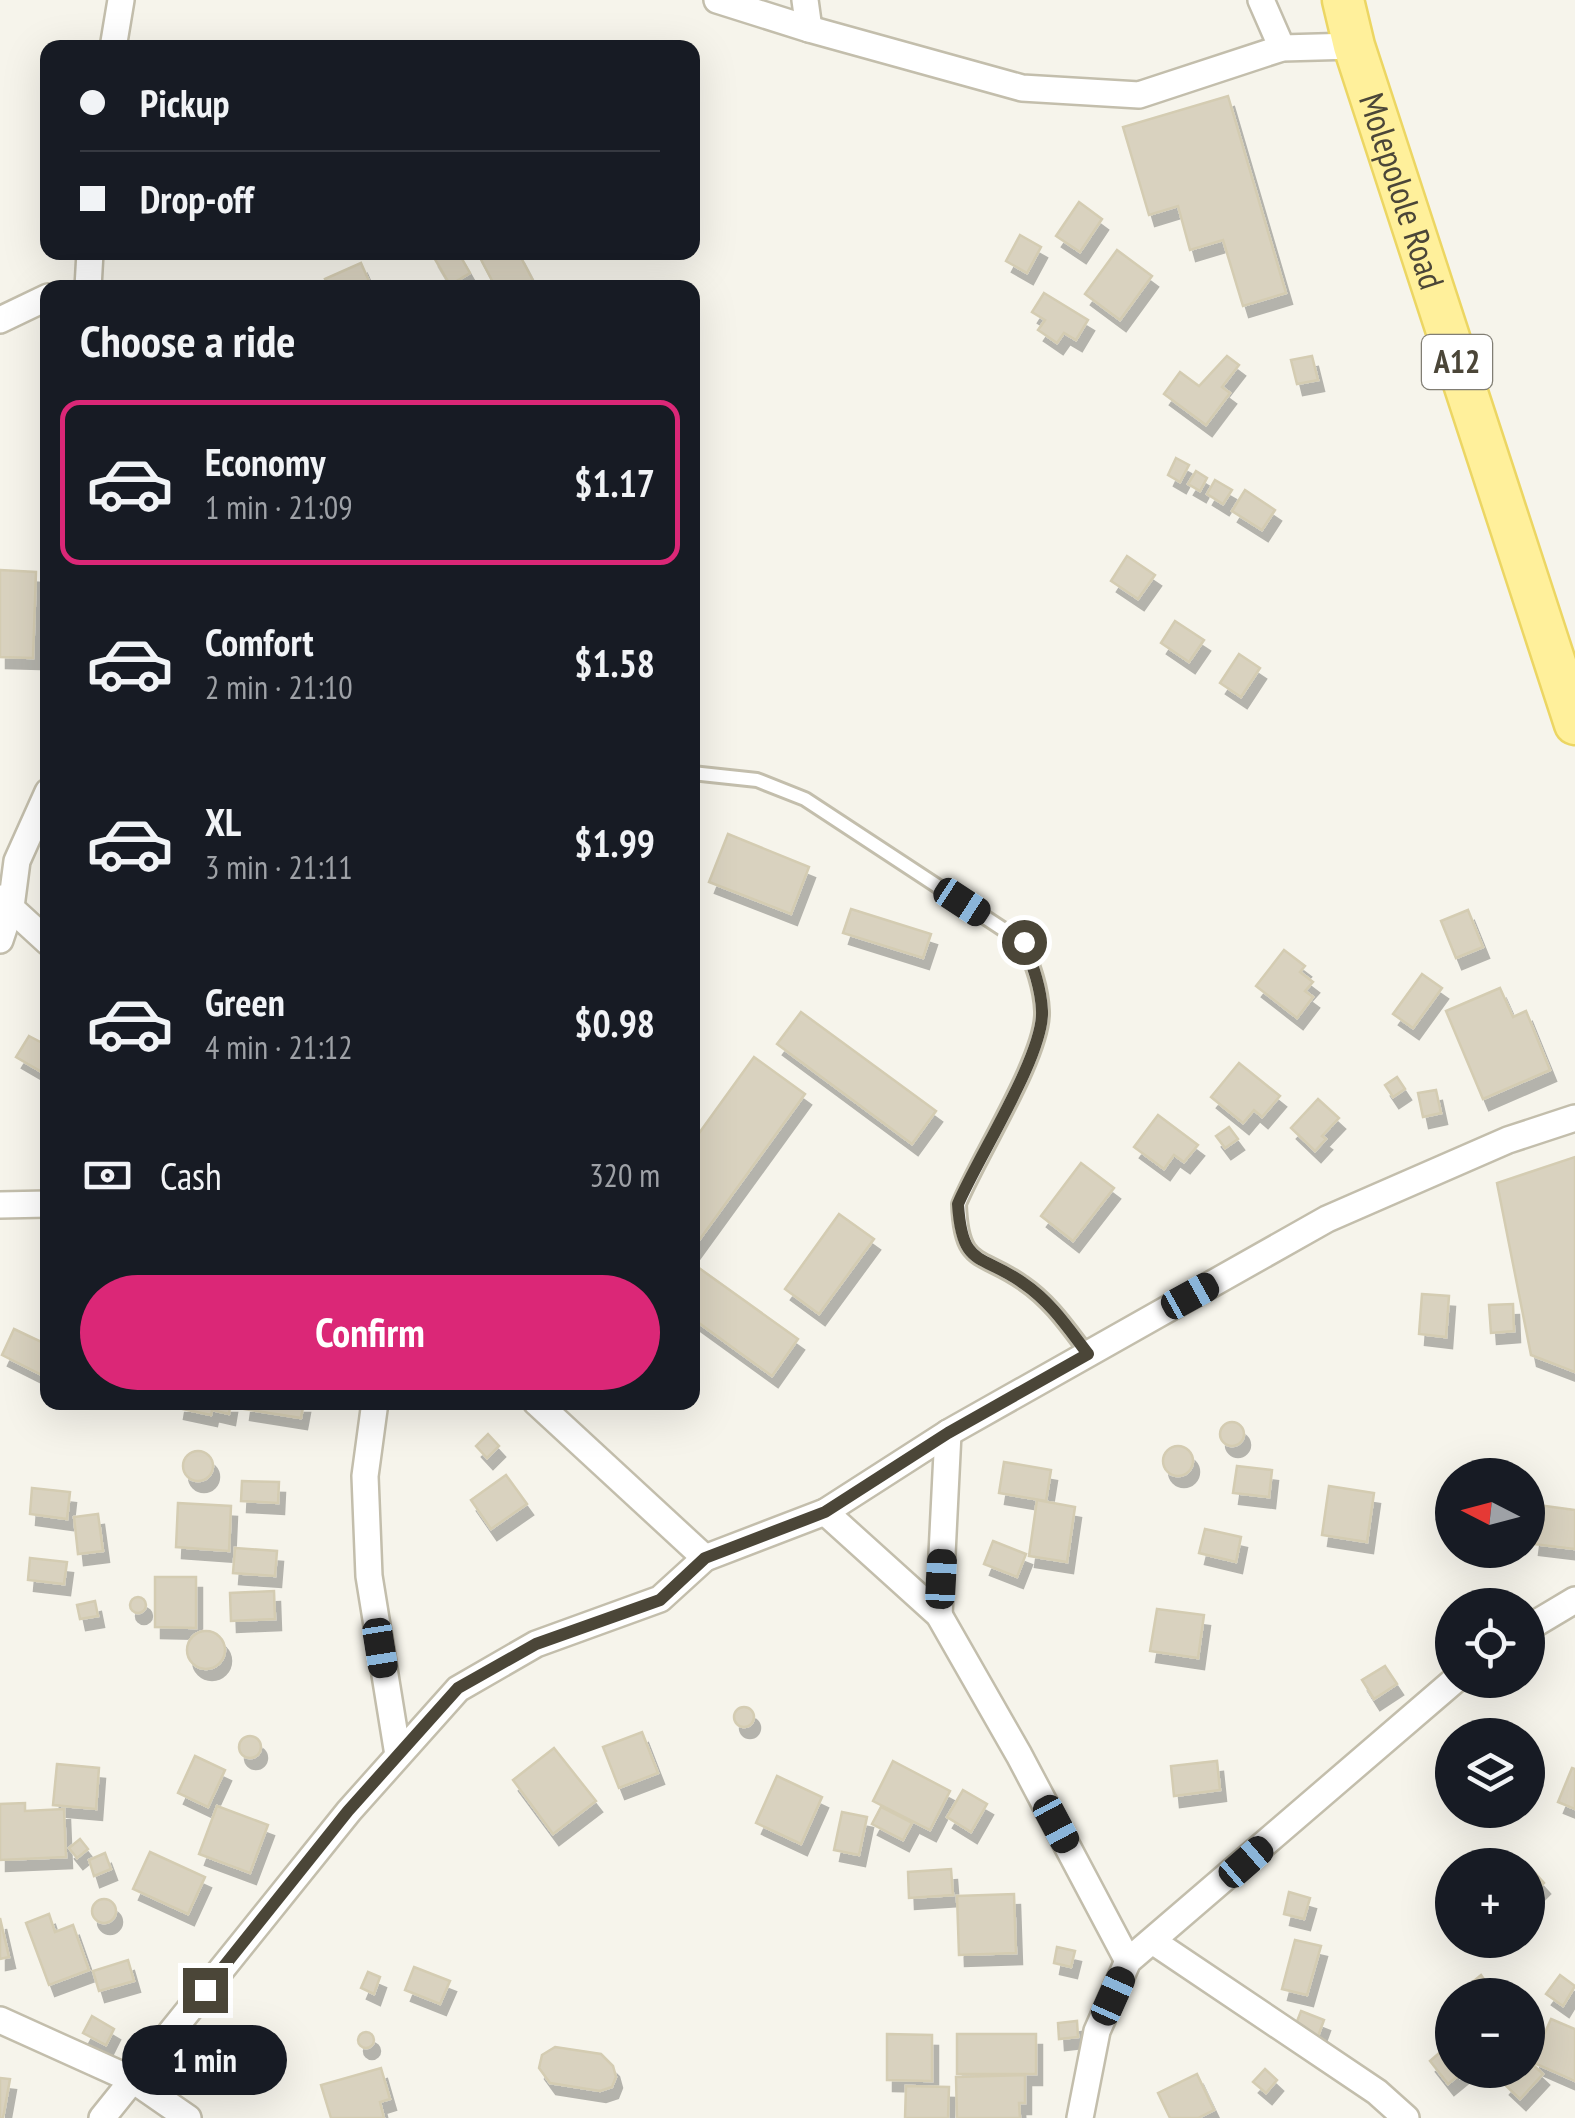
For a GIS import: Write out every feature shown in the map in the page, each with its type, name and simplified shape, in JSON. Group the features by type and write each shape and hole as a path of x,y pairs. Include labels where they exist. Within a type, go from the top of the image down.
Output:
{"main road":[{"name":"Molepolole Road","path":"1343,0 1354,46 1575,724"}],"street":[{"path":"114,40 121,0"},
{"path":"717,0 1022,88 1139,95 1282,48 1354,46"},
{"path":"805,0 809,29"},
{"path":"1261,0 1282,48"},
{"path":"0,320 40,301"},
{"path":"0,940 17,861 40,810"},
{"path":"6,903 40,935"},
{"path":"102,2118 348,1811 458,1688 536,1644 660,1600 705,1558 825,1512 948,1433 1328,1219 1508,1140 1575,1118"},
{"path":"0,1205 40,1204"},
{"path":"373,1410 366,1476 369,1576 398,1755"},
{"path":"545,1410 705,1558"},
{"path":"939,1615 948,1433"},
{"path":"825,1512 939,1615 1019,1755 1128,1961"},
{"path":"1545,1618 1575,1600"},
{"path":"1080,2118 1097,2031 1128,1961 1435,1697"},
{"path":"1154,1942 1376,2092 1406,2118"},
{"path":"0,2020 133,2080 188,2118"}],"lane":[{"path":"700,774 756,780 806,798 1024,942 1036,974 1042,1013 1036,1046 958,1204 960,1230 967,1248 981,1262 1021,1281 1054,1309 1088,1354"}],"building":[{"path":"1228,96 1286,293 1243,306 1223,240 1190,250 1178,206 1149,215 1123,127"},
{"path":"1079,202 1102,219 1080,252 1056,236"},
{"path":"1020,235 1041,247 1027,273 1006,261"},
{"path":"1117,250 1152,276 1120,320 1085,294"},
{"path":"435,260 463,260 470,273 458,280 447,280"},
{"path":"481,260 522,260 533,280 492,280"},
{"path":"361,263 368,280 325,280"},
{"path":"1044,293 1088,320 1076,340 1064,333 1057,343 1038,330 1045,320 1032,312"},
{"path":"1227,356 1239,365 1222,387 1230,393 1206,425 1164,394 1180,372 1199,386"},
{"path":"1312,356 1318,380 1297,384 1291,360"},
{"path":"1176,458 1189,465 1180,482 1168,475"},
{"path":"1196,471 1207,478 1200,491 1188,484"},
{"path":"1215,480 1232,490 1223,504 1207,494"},
{"path":"1245,490 1275,510 1262,530 1232,511"},
{"path":"1127,556 1155,575 1138,599 1111,581"},
{"path":"0,570 36,572 33,658 0,657"},
{"path":"1175,621 1204,640 1189,662 1161,643"},
{"path":"1239,654 1260,668 1241,697 1220,683"},
{"path":"728,834 809,867 791,914 709,882"},
{"path":"851,909 931,934 923,958 843,933"},
{"path":"1468,910 1483,947 1456,958 1441,921"},
{"path":"1284,950 1305,966 1300,972 1313,982 1305,991 1313,997 1297,1018 1256,986"},
{"path":"1422,974 1442,988 1413,1028 1393,1014"},
{"path":"1500,988 1513,1017 1526,1011 1550,1070 1483,1099 1446,1011"},
{"path":"801,1012 936,1111 912,1144 777,1044"},
{"path":"29,1036 40,1042 40,1071 16,1057"},
{"path":"754,1057 805,1094 700,1239 700,1132"},
{"path":"1239,1063 1280,1096 1262,1117 1254,1110 1243,1123 1211,1097"},
{"path":"1397,1077 1405,1089 1393,1097 1385,1085"},
{"path":"1436,1090 1441,1113 1423,1117 1418,1093"},
{"path":"1318,1099 1339,1118 1322,1136 1326,1139 1315,1151 1291,1128"},
{"path":"1158,1115 1198,1145 1184,1162 1174,1155 1164,1169 1134,1147"},
{"path":"1229,1127 1238,1139 1225,1148 1216,1136"},
{"path":"1575,1157 1575,1372 1531,1355 1497,1183"},
{"path":"1081,1163 1114,1188 1073,1241 1041,1216"},
{"path":"839,1214 874,1239 819,1314 785,1289"},
{"path":"700,1269 798,1339 772,1376 700,1324"},
{"path":"1422,1294 1449,1296 1446,1337 1419,1334"},
{"path":"1513,1304 1514,1331 1491,1333 1489,1305"},
{"path":"14,1329 40,1341 40,1374 2,1355"},
{"path":"250,1410 302,1410 301,1418"},
{"path":"1232,1422 1244,1434 1232,1446 1220,1434"},
{"path":"488,1434 499,1446 487,1458 476,1446"},
{"path":"1178,1446 1189,1450 1193,1461 1189,1472 1178,1476 1167,1472 1163,1461 1167,1450"},
{"path":"198,1451 212,1460 213,1466 204,1480 198,1481 184,1472 183,1466 192,1452"},
{"path":"1004,1462 1051,1470 1046,1501 999,1493"},
{"path":"1237,1466 1272,1470 1269,1497 1233,1493"},
{"path":"506,1475 527,1504 491,1529 471,1500"},
{"path":"242,1481 279,1482 278,1503 241,1501"},
{"path":"1329,1486 1374,1493 1367,1542 1322,1535"},
{"path":"32,1488 70,1492 67,1519 30,1514"},
{"path":"1037,1500 1075,1507 1067,1562 1029,1556"},
{"path":"178,1503 231,1506 229,1551 176,1547"},
{"path":"1545,1506 1575,1510 1575,1549 1545,1545"},
{"path":"98,1514 103,1551 78,1554 74,1517"},
{"path":"1205,1529 1241,1537 1236,1562 1199,1553"},
{"path":"993,1541 1026,1554 1017,1577 984,1564"},
{"path":"235,1548 277,1551 275,1576 233,1573"},
{"path":"30,1558 67,1562 64,1584 28,1580"},
{"path":"155,1577 196,1577 196,1628 155,1627"},
{"path":"274,1591 275,1619 231,1621 230,1593"},
{"path":"138,1597 146,1605 138,1613 130,1605"},
{"path":"95,1601 98,1616 80,1619 77,1605"},
{"path":"1157,1609 1204,1615 1198,1658 1150,1651"},
{"path":"206,1631 219,1637 225,1650 219,1663 206,1669 193,1663 187,1650 193,1637"},
{"path":"1385,1666 1397,1684 1374,1699 1362,1680"},
{"path":"744,1707 754,1717 744,1727 734,1717"},
{"path":"642,1732 658,1773 619,1788 603,1747"},
{"path":"250,1736 258,1739 258,1755 250,1758 242,1755 239,1747 242,1739"},
{"path":"554,1748 596,1801 553,1834 513,1780"},
{"path":"195,1756 225,1770 208,1807 178,1793"},
{"path":"893,1761 950,1791 930,1830 873,1801"},
{"path":"1217,1761 1220,1790 1174,1796 1171,1766"},
{"path":"57,1764 99,1768 96,1809 53,1805"},
{"path":"1572,1768 1575,1769 1575,1809 1558,1802"},
{"path":"777,1776 822,1797 801,1844 756,1823"},
{"path":"963,1790 987,1804 971,1832 947,1817"},
{"path":"25,1803 25,1811 64,1809 66,1857 0,1860 0,1804"},
{"path":"217,1806 268,1825 250,1873 199,1854"},
{"path":"881,1807 912,1823 903,1840 872,1824"},
{"path":"842,1812 867,1817 859,1855 834,1850"},
{"path":"80,1839 88,1849 77,1858 69,1848"},
{"path":"150,1852 205,1877 188,1914 133,1889"},
{"path":"105,1853 111,1869 94,1876 89,1860"},
{"path":"951,1869 953,1895 909,1898 908,1872"},
{"path":"1289,1892 1310,1898 1304,1919 1284,1914"},
{"path":"1014,1894 1016,1953 959,1955 957,1896"},
{"path":"104,1899 116,1911 104,1923 92,1911"},
{"path":"49,1914 55,1932 73,1925 89,1970 49,1985 26,1923"},
{"path":"0,1918 9,1957 0,1959"},
{"path":"1295,1940 1321,1946 1307,1995 1282,1989"},
{"path":"1057,1947 1075,1951 1071,1967 1054,1963"},
{"path":"128,1960 134,1981 99,1991 93,1971"},
{"path":"414,1967 450,1981 440,2004 405,1990"},
{"path":"368,1972 380,1977 374,1994 361,1988"},
{"path":"1560,1975 1575,1986 1563,2006 1546,1994"},
{"path":"1301,2011 1324,2020 1317,2039 1294,2029"},
{"path":"92,2016 114,2029 106,2045 83,2033"},
{"path":"1551,2019 1575,2029 1575,2081 1545,2068 1545,2033"},
{"path":"1077,2021 1078,2037 1059,2039 1058,2023"},
{"path":"366,2032 374,2040 366,2048 358,2040"},
{"path":"887,2034 932,2035 932,2081 887,2080"},
{"path":"957,2034 1036,2034 1036,2074 957,2074"},
{"path":"555,2047 601,2054 613,2066 616,2077 612,2087 600,2091 550,2083 539,2068 542,2055"},
{"path":"381,2068 390,2099 380,2102 384,2118 331,2118 321,2085"},
{"path":"1265,2069 1277,2080 1266,2093 1253,2082"},
{"path":"1197,2074 1214,2110 1198,2118 1170,2118 1158,2093"},
{"path":"1025,2075 1025,2103 1019,2103 1020,2118 957,2118 956,2077"},
{"path":"0,2078 10,2079 3,2118 0,2118"},
{"path":"906,2086 949,2087 948,2118 905,2118"},
{"path":"1508,2088 1530,2088 1520,2099"}],"route":[{"path":"205,1990 348,1811 458,1688 536,1644 660,1600 705,1558 825,1512 948,1433 1088,1354 1054,1309 1021,1281 981,1262 967,1248 960,1230 958,1204 1036,1046 1042,1013 1036,974 1024,942"}]}
